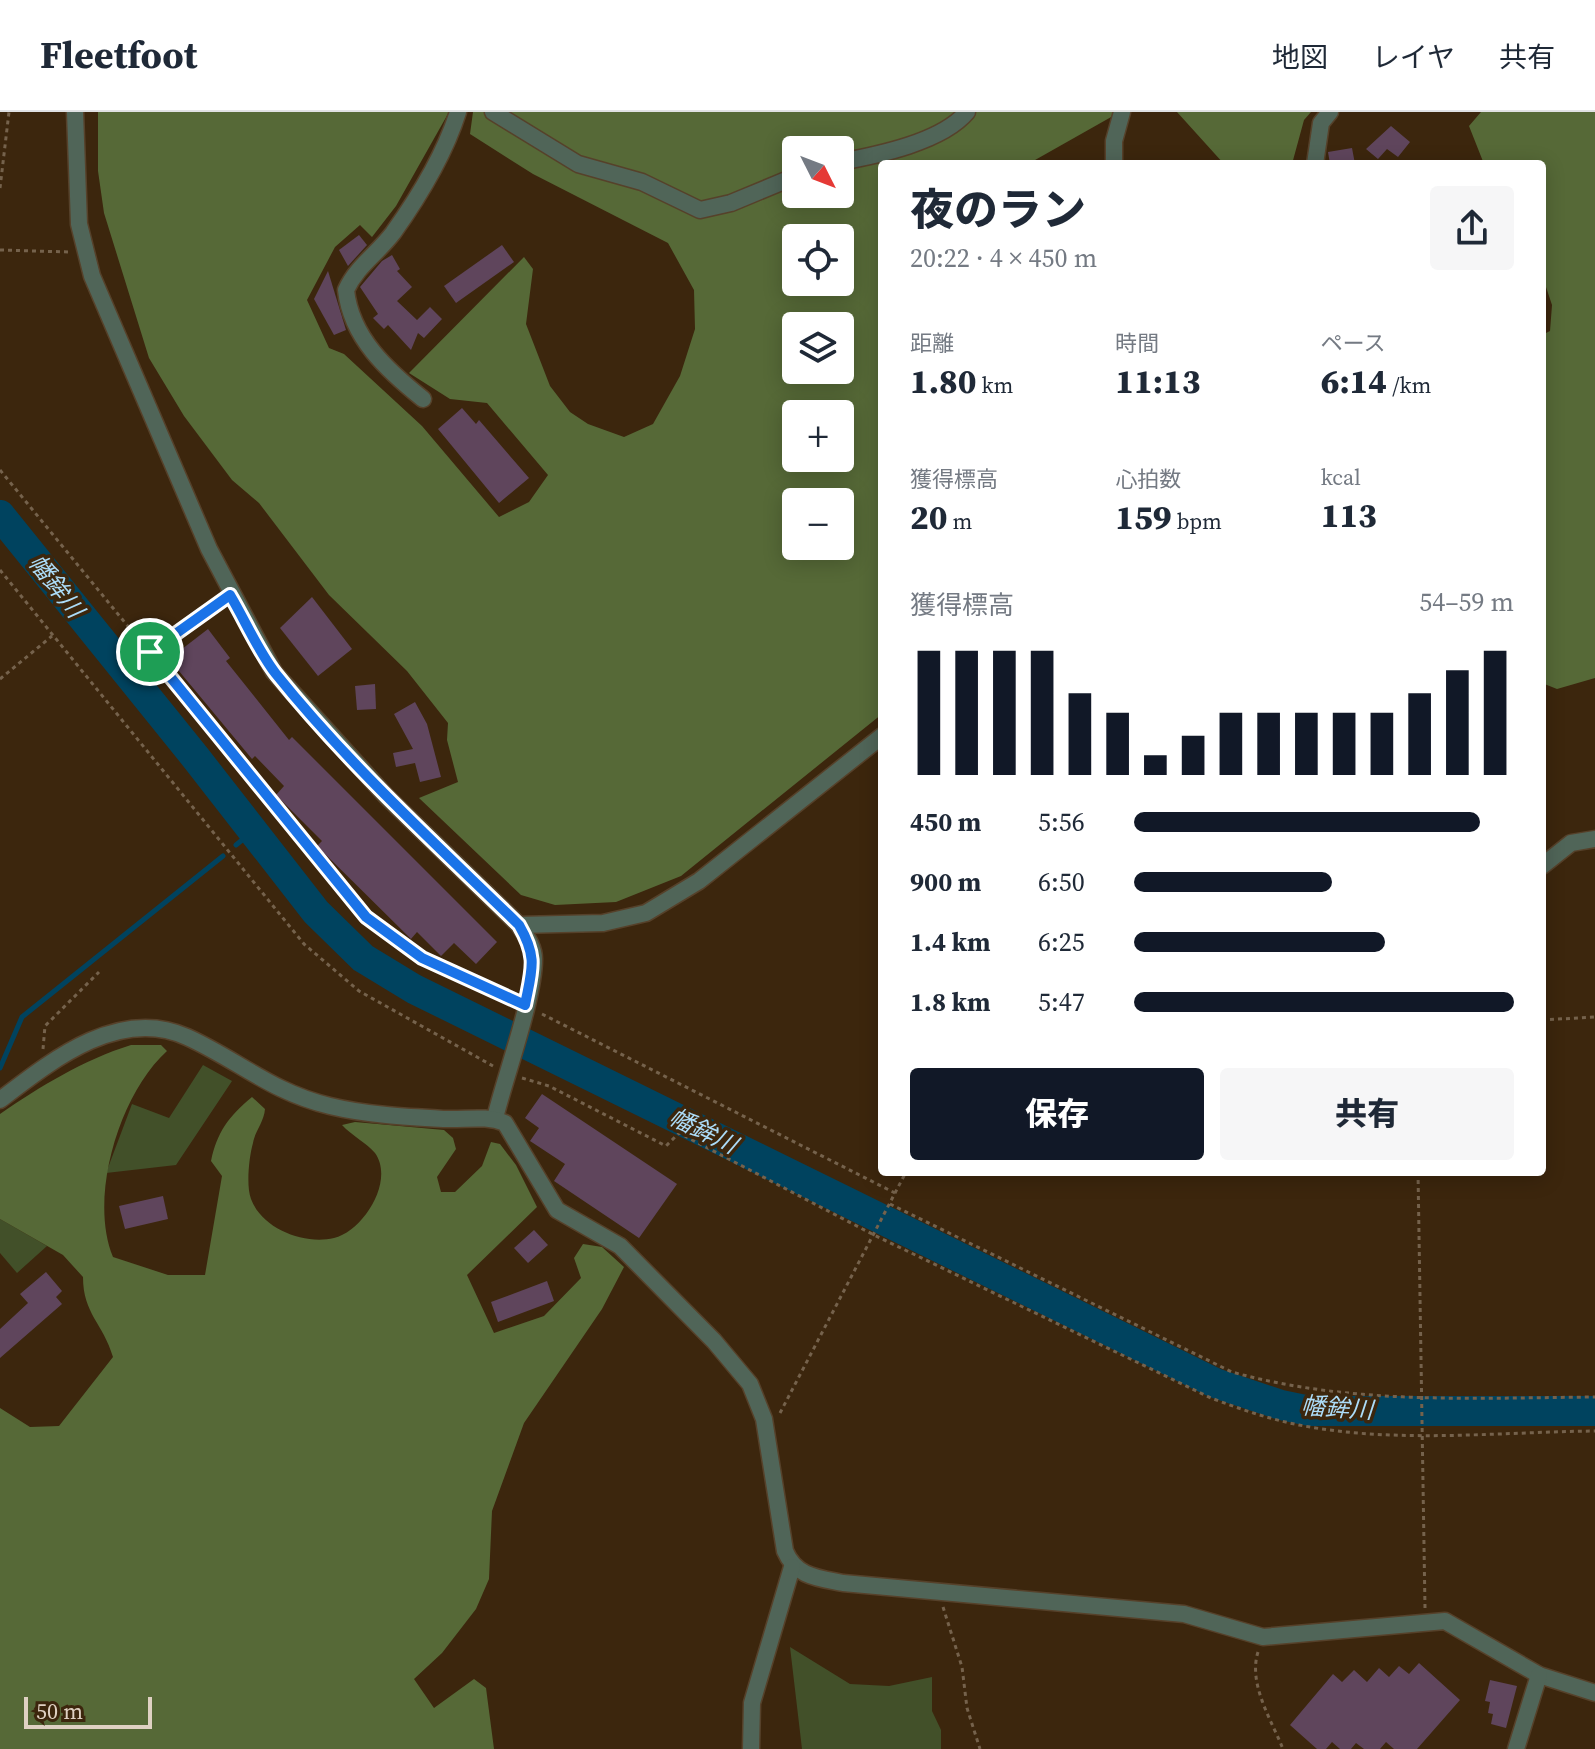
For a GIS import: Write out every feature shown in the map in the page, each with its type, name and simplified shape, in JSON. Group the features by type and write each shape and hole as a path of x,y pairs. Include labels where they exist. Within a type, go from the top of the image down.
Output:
{"street":[{"path":"75,112 76,193 85,252 125,359 230,595 284,682 386,796 519,925 532,947 534,960 524,1009 495,1118"},
{"path":"423,399 379,361 356,324 346,290 355,270 378,251 393,232 458,112"},
{"path":"493,112 578,164 642,182 700,210 731,203 782,182"},
{"path":"854,160 889,154 959,122 967,112"},
{"path":"1114,160 1114,141 1122,112"},
{"path":"1316,160 1321,123 1330,112"},
{"path":"519,925 603,923 646,913 699,881 878,739"},
{"path":"1546,863 1571,843 1595,839"},
{"path":"0,1100 44,1067 83,1044 128,1029 155,1028 189,1037 262,1080 330,1106 448,1119 495,1118 505,1123 557,1210 620,1246 739,1369 759,1404 782,1539 792,1567 752,1703 751,1749"},
{"path":"792,1567 809,1576 843,1583 1184,1614 1263,1637 1425,1620 1445,1621 1539,1675 1595,1693"},
{"path":"1516,1749 1539,1675"}],"path":[{"path":"0,188 9,112"},
{"path":"0,250 85,252"},
{"path":"0,470 366,917 422,958 895,1193"},
{"path":"0,570 304,944 329,969 413,1023 549,1086 666,1146 679,1133 874,1235 1211,1398 1302,1426 1422,1434 1595,1431"},
{"path":"150,652 230,595"},
{"path":"0,679 53,635"},
{"path":"44,1067 45,1026 99,972"},
{"path":"1546,1020 1595,1017"},
{"path":"767,1438 904,1176"},
{"path":"1418,1176 1425,1620"},
{"path":"890,1204 1232,1372 1281,1386 1421,1398 1595,1397"},
{"path":"940,1592 980,1749"},
{"path":"1263,1637 1255,1674 1283,1749"}],"green space":[{"path":"98,112 449,112 396,206 372,237 360,225 335,247 307,300 329,348 344,354 422,426 499,517 529,502 548,475 487,403 450,399 409,373 524,257 533,269 526,324 550,386 570,412 588,424 624,437 653,424 680,376 695,329 694,290 668,243 533,174 470,134 473,112 1120,112 1035,160 878,160 878,717 681,876 616,902 555,905 521,895 419,798 458,782 447,740 448,723 407,671 329,595 259,503 232,480 184,416 149,358 104,213 98,171"},
{"path":"1177,112 1311,112 1304,120 1293,160 1220,160"},
{"path":"1481,112 1595,112 1595,678 1557,689 1546,685 1546,333 1550,331 1552,305 1546,287 1546,160 1482,160 1469,126"},
{"path":"131,1045 161,1045 167,1051 135,1092 113,1147 104,1205 106,1233 113,1257 168,1275 205,1275 222,1176 211,1161 225,1125 252,1097 265,1109 250,1156 249,1193 256,1210 264,1219 297,1237 334,1238 355,1226 373,1203 381,1177 380,1164 375,1153 342,1125 355,1122 444,1130 453,1138 456,1149 437,1177 441,1192 455,1192 482,1166 491,1142 500,1144 516,1165 537,1207 467,1275 494,1333 544,1316 581,1278 574,1258 583,1244 602,1247 624,1267 602,1309 524,1423 492,1511 489,1579 476,1609 442,1653 414,1679 434,1708 474,1679 486,1688 494,1749 0,1749 0,1408 30,1427 59,1426 113,1357 86,1300 83,1277 63,1255 0,1219 0,1114 63,1075"},
{"path":"203,1065 232,1081 176,1165 106,1173 132,1104 169,1118"},
{"path":"0,1219 47,1246 17,1273 0,1253"},
{"path":"790,1647 850,1684 889,1686 932,1677 932,1711 941,1730 941,1749 802,1749"}],"building":[{"path":"1391,126 1410,142 1398,157 1387,149 1378,159 1366,149"},
{"path":"1352,148 1354,160 1329,160 1328,152"},
{"path":"359,235 367,245 348,266 339,250"},
{"path":"502,245 514,262 456,303 444,286"},
{"path":"392,255 400,269 397,271 412,287 397,301 417,320 430,307 442,319 424,338 418,333 411,350 388,325 384,329 373,318 378,314 360,287 382,261"},
{"path":"328,271 346,330 334,335 314,299"},
{"path":"462,408 476,424 479,420 529,478 499,503 438,429"},
{"path":"312,597 352,649 318,676 280,628"},
{"path":"208,629 230,658 226,661 289,740 292,737 497,942 476,964 454,943 441,956 417,932 411,939 317,846 322,841 276,795 284,786 255,756 252,759 169,659"},
{"path":"375,684 376,709 357,710 355,686"},
{"path":"415,702 427,724 441,777 420,782 415,763 396,767 393,753 413,749 394,714"},
{"path":"542,1094 677,1184 639,1238 554,1181 565,1164 530,1141 539,1128 525,1118"},
{"path":"163,1196 168,1219 125,1229 119,1206"},
{"path":"534,1230 548,1245 528,1263 514,1248"},
{"path":"46,1272 62,1291 56,1297 62,1304 0,1358 0,1329 28,1303 20,1294"},
{"path":"547,1281 554,1301 498,1322 491,1302"},
{"path":"1419,1663 1460,1700 1417,1749 1394,1749 1386,1742 1380,1749 1364,1749 1356,1743 1351,1749 1340,1749 1332,1742 1326,1749 1317,1749 1290,1725 1333,1674 1342,1682 1354,1670 1367,1682 1379,1668 1389,1677 1399,1666 1409,1674"},
{"path":"1490,1680 1517,1686 1506,1728 1491,1724 1493,1714 1488,1713 1490,1702 1485,1701"}],"waterway":[{"name":"幡鉾川","path":"0,515 316,912 363,958 414,989 1215,1383 1281,1405 1310,1411 1595,1411"},
{"path":"236,845 253,831"},
{"path":"0,1068 22,1017 223,856"}],"route":[{"path":"230,595 274,672 386,796 519,925 532,947 534,960 525,1005 422,958 387,936 366,917 150,652 230,595"}]}
